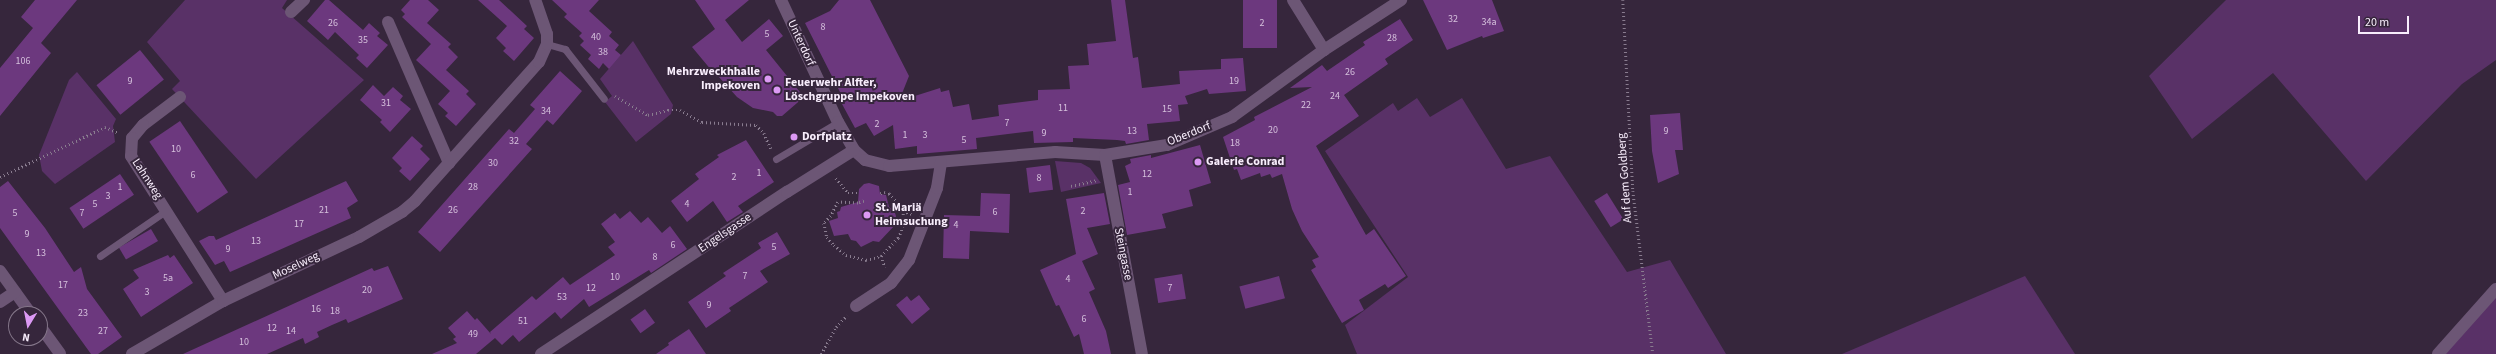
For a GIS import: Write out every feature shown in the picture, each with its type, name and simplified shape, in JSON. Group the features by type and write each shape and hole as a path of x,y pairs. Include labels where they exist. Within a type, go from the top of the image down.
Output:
{"street":[{"path":"291,12 304,0"},
{"name":"Moselweg","path":"132,354 223,301 359,237 402,212 415,201 539,62 547,44 546,25 535,0"},
{"name":"Unterdorf","path":"781,0 838,122 854,150"},
{"path":"1293,0 1324,50"},
{"name":"Oberdorf","path":"854,150 865,160 876,164 889,166 1055,152 1105,155 1167,145 1232,116 1324,50 1401,0"},
{"path":"388,22 449,163"},
{"path":"132,138 143,125 180,98"},
{"name":"Lahnweg","path":"132,138 131,156 167,210 223,301"},
{"name":"Engelsgasse","path":"541,354 854,150"},
{"name":"Steingasse","path":"1105,155 1142,354"},
{"path":"856,306 891,283 909,260 937,188 941,162"},
{"path":"0,271 25,306"},
{"path":"2438,354 2496,289"},
{"path":"0,302 15,292"},
{"path":"48,337 60,354"}],"lane":[{"path":"547,44 565,49 604,99"},
{"path":"776,159 838,122"},
{"name":"Lahnweg","path":"100,256 167,210"}],"path":[{"name":"Auf dem Goldberg","path":"1623,0 1633,191 1653,354"},
{"path":"604,99 614,95 648,115 668,110 680,110 702,122 756,125 764,133 776,159"},
{"path":"0,176 105,127 132,138"},
{"path":"827,167 848,193 859,193"},
{"path":"1071,186 1109,177"},
{"path":"864,201 858,203 838,202 831,216 824,223 827,237 834,246 846,254 866,260 881,256 898,238 903,227 903,211 898,203 889,194 885,192 880,194"},
{"path":"822,354 836,327 856,306"}],"shaded area":[{"path":"185,0 287,0 282,8 364,80 256,179 172,89 180,81 147,42"},
{"path":"2226,0 2496,0 2496,60 2462,84 2366,181 2273,73 2192,139 2149,76"},
{"path":"633,41 673,105 671,114 636,142 605,102 612,96 600,79"},
{"path":"77,72 116,119 113,126 115,142 55,184 42,171 39,155 69,80"},
{"path":"1417,98 1430,117 1462,98 1506,169 1550,156 1627,272 1670,260 1726,354 1357,354 1345,325 1408,277 1325,151 1393,103 1398,111"},
{"path":"1055,161 1081,163 1090,168 1101,183 1061,192"},
{"path":"2025,276 2075,354 1842,354"},
{"path":"2496,289 2496,354 2438,354"}],"building":[{"path":"35,0 77,0 41,43 51,53 0,116 0,68 33,28 21,17"},
{"path":"325,0 329,0 363,30 369,23 380,33 377,36 388,45 367,68 356,58 359,55 335,32 328,40 307,21"},
{"path":"410,0 428,0 439,10 427,23 451,44 448,47 458,57 446,70 469,91 466,94 476,104 456,126 445,116 448,113 438,104 450,91 416,60 431,44 402,17 405,14 401,10"},
{"path":"478,0 499,0 527,26 524,29 534,38 514,61 503,51 506,48 496,38 507,26"},
{"path":"552,0 599,0 589,11 612,32 609,36 619,45 615,50 621,55 609,69 603,63 599,69 588,59 591,55 580,45 584,41 579,36 582,33 564,17 567,14"},
{"path":"695,0 749,0 725,20 742,42 769,19 783,36 766,50 804,97 782,116 777,116 773,112 753,108 737,97 718,76 717,77 692,47 715,29"},
{"path":"839,0 870,0 909,76 899,101 940,88 941,92 949,90 953,107 969,104 972,120 999,116 998,105 1038,100 1038,90 1070,89 1068,66 1089,65 1087,44 1116,41 1111,0 1125,0 1133,58 1138,57 1142,88 1180,84 1179,71 1221,69 1221,59 1243,58 1246,91 1209,94 1207,89 1185,96 1188,104 1178,105 1180,121 1147,124 1149,140 1126,144 1125,141 1117,140 1073,138 1073,142 1034,143 1033,131 976,138 977,149 917,154 917,146 895,149 893,125 874,136 866,123 855,128 842,104 845,102 805,23 830,11"},
{"path":"1243,0 1277,0 1277,48 1243,48"},
{"path":"1423,0 1492,0 1504,31 1483,38 1482,36 1447,50"},
{"path":"1400,19 1413,40 1385,59 1388,64 1344,95 1359,116 1316,146 1366,235 1374,229 1406,276 1388,288 1385,284 1359,300 1364,310 1342,323 1311,270 1316,267 1312,260 1319,257 1302,231 1292,209 1282,174 1272,178 1270,174 1261,177 1260,173 1241,180 1237,169 1234,170 1223,137 1255,120 1254,117 1312,87 1290,88 1322,65 1327,71 1365,45 1363,42"},
{"path":"140,50 164,80 120,115 96,85"},
{"path":"560,71 582,91 553,125 547,120 526,144 532,149 440,252 418,232 509,129 514,133 535,109 530,105"},
{"path":"373,85 384,96 393,87 403,96 400,100 411,109 390,132 380,122 382,120 360,100"},
{"path":"1680,113 1683,150 1675,150 1679,174 1658,183 1652,151 1650,115"},
{"path":"180,121 228,192 197,213 149,142"},
{"path":"412,136 423,146 420,149 430,159 410,181 399,171 402,168 392,158"},
{"path":"746,140 774,182 738,206 743,212 727,222 713,201 687,222 671,201 699,179 695,174 719,157 717,155"},
{"path":"1200,145 1211,183 1189,190 1193,206 1162,214 1166,228 1127,235 1118,185 1130,182 1125,166 1131,163 1130,159 1151,155 1151,158"},
{"path":"1050,165 1053,190 1029,193 1026,168"},
{"path":"120,174 134,195 83,229 69,208"},
{"path":"8,181 45,228 74,272 81,267 87,289 122,337 98,354 91,354 0,228 0,187"},
{"path":"346,181 358,201 347,208 351,218 230,272 224,261 215,265 199,241 209,236 214,236 216,240"},
{"name":"St. Mariä Heimsuchung","path":"869,183 879,186 880,194 886,195 889,207 894,210 896,216 895,225 879,242 873,241 861,247 856,241 851,240 848,234 834,236 829,221 838,218 837,212 840,211 841,207 858,202 859,189 864,184"},
{"path":"981,193 1010,194 1009,233 970,231 969,259 943,258 944,215 980,216"},
{"path":"1104,193 1110,224 1087,228 1098,254 1082,261 1095,289 1089,292 1106,331 1111,354 1084,354 1079,334 1074,337 1059,305 1056,306 1040,270 1076,254 1066,199"},
{"path":"1607,193 1623,219 1611,227 1594,201"},
{"path":"630,211 641,223 648,217 662,233 670,226 687,249 651,273 649,270 589,307 584,299 561,319 555,312 519,342 513,335 502,345 495,338 476,354 432,354 457,343 453,339 456,337 448,328 467,311 475,320 477,318 491,334 490,332 532,296 536,300 563,277 570,285 615,255 608,247 615,242 601,224 615,213 620,219"},
{"path":"151,229 158,241 126,260 119,247"},
{"path":"777,232 790,254 760,271 768,282 729,308 731,311 706,328 688,302 726,276 723,273 761,248 758,243"},
{"path":"168,255 170,258 174,255 193,283 141,317 123,289 139,278 133,270"},
{"path":"388,266 403,299 348,323 346,319 332,325 317,332 319,337 305,344 303,338 267,354 183,354 372,268 374,271"},
{"path":"1182,274 1186,299 1158,303 1154,278"},
{"path":"1279,276 1285,298 1245,309 1239,287"},
{"path":"919,295 930,309 912,324 896,305 907,296 911,301"},
{"path":"645,309 655,323 640,333 630,320"},
{"path":"689,329 706,354 656,354 669,345 668,343"}],"place":[{"name":"Mehrzweckhhalle Impekoven","path":"768,79"},
{"name":"Feuerwehr Alfter, Löschgruppe Impekoven","path":"777,90"},
{"name":"Dorfplatz","path":"794,137"},
{"name":"Galerie Conrad","path":"1198,162"},
{"name":"St. Mariä Heimsuchung","path":"867,215"}]}
